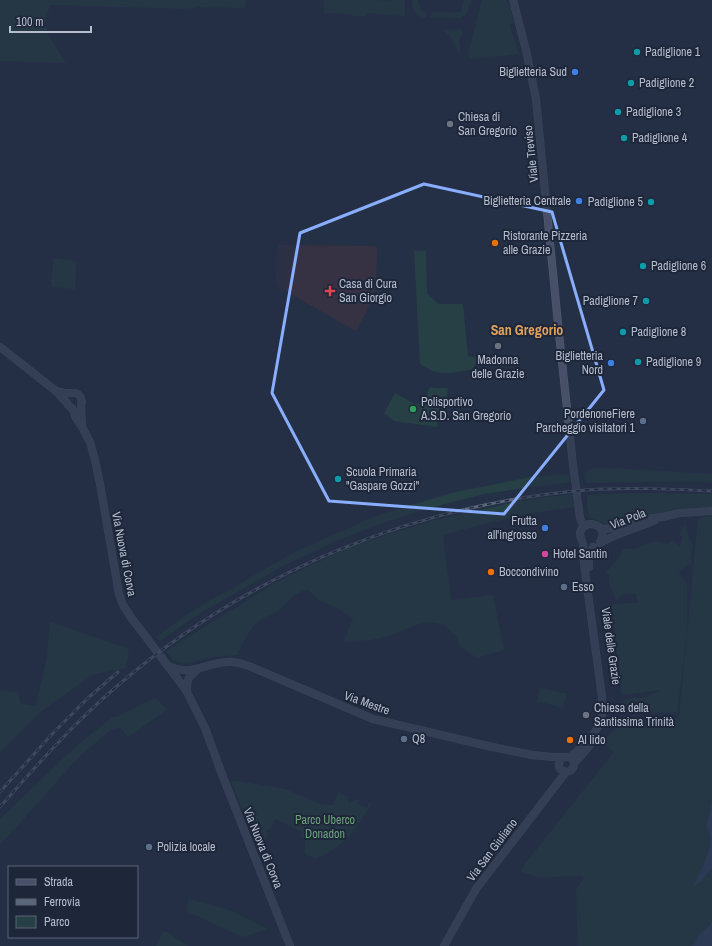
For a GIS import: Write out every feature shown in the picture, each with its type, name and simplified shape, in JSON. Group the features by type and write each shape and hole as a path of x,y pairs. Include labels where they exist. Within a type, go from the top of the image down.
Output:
{"main road":[{"name":"Viale Treviso","path":"513,0 526,50 536,99 557,308"},
{"name":"Viale delle Grazie","path":"557,308 580,518 587,526 581,530 580,537 583,543 584,562 601,689 602,715 600,723 594,733 577,752 566,761"},
{"name":"Via Nuova di Corva","path":"0,347 56,391 72,408 90,442 100,484 119,594 123,605 187,692 205,728 290,946"},
{"name":"Via Nuova di Corva","path":"56,391 72,394"},
{"path":"67,403 68,397 72,394 78,394 82,402 81,405 78,408 72,408"},
{"name":"Via Nuova di Corva","path":"81,405 82,427"},
{"name":"Via Pola","path":"601,529 614,528 646,519 689,512 711,511"},
{"name":"Via Pola","path":"600,542 616,534 663,517"},
{"path":"583,543 593,546 600,542 603,536 601,529 596,525 587,526"},
{"name":"Viale delle Grazie","path":"566,761 581,756 604,726 607,716 606,697 588,563 589,555 593,546"},
{"name":"Via Mestre","path":"168,665 176,669 186,671 228,662 249,666 373,719 438,735 532,755 555,762 566,761"},
{"name":"Via Mestre","path":"190,675 199,669"},
{"path":"174,674 183,676 190,675 186,686 187,692"},
{"path":"566,761 561,770 566,772"},
{"name":"Via San Giuliano","path":"444,946 479,885 566,772 572,770 574,765 566,761"}],"highlighted area":[{"path":"424,184 552,212 604,390 504,514 329,501 272,393 300,233"}],"shaded area":[{"name":"Casa di Cura San Giorgio","path":"278,245 374,246 377,248 376,286 366,313 356,331 278,287 276,280"}],"green space":[{"path":"0,0 246,0 245,8 197,7 192,9 50,5 44,25 50,38 66,63 0,61"},
{"path":"324,0 405,0 405,16 366,13 366,16 352,16 352,14 324,13"},
{"path":"412,0 418,0 420,8 426,13 426,17 419,16 415,12"},
{"path":"464,0 471,0 467,13 461,18 431,17 431,13 460,12"},
{"path":"482,0 506,0 514,23 509,25 519,54 469,59 469,51"},
{"path":"443,30 463,30 459,43 460,53 450,36"},
{"path":"414,251 426,251 427,293 438,304 463,304 468,356 478,358 473,369 453,373 441,373 430,370 420,364"},
{"path":"54,258 76,261 75,289 52,286"},
{"name":"Polisportivo A.S.D. San Gregorio","path":"430,387 448,388 446,405 440,404 437,427 394,421 384,413 395,393 415,404 418,404 423,401"},
{"path":"607,468 712,474 712,483 696,481 586,483 584,473 592,469"},
{"path":"569,474 570,482 484,494 426,509 377,525 334,542 283,566 202,612 160,641 156,637 189,613 295,552 376,516 451,493 531,477"},
{"path":"628,493 712,494 712,508 699,507 675,509 623,523 609,525 589,517 587,495"},
{"path":"572,494 574,507 532,513 443,535 451,600 493,595 504,650 477,658 460,646 456,636 443,624 429,622 419,624 388,636 370,640 344,642 353,618 339,609 321,601 308,590 298,593 278,611 255,624 237,655 213,657 187,664 174,661 166,651 277,582 351,546 432,521 519,501"},
{"path":"712,516 712,946 578,946 576,889 584,878 583,876 537,877 521,871 614,752 603,742 607,736 617,728 620,721 679,718 698,519"},
{"path":"685,524 693,545 690,558 692,562 679,571 681,577 687,584 687,633 677,713 627,712 623,708 623,701 631,698 646,697 661,690 622,695 612,605 642,602 638,601 635,593 623,594 616,600 610,585 609,575 606,571 616,562 623,549 635,549 656,541 667,544 673,540 680,547 683,537 679,535"},
{"path":"50,622 129,649 126,668 94,674 40,712 0,752 0,691 17,692 21,704 36,706 47,656"},
{"path":"540,688 567,694 563,708 537,701"},
{"path":"155,698 167,710 128,737 120,727 110,730 77,759 0,845 0,819 68,754 113,717 117,717"},
{"name":"Parco Uberco Donadon","path":"234,781 285,789 320,804 333,805 339,791 341,794 348,797 349,804 356,799 359,800 358,804 367,808 369,803 371,803 361,821 348,837 333,850 315,859 305,853 305,840 301,836 302,832 275,819 271,828 266,832 268,834 267,838 256,842 232,784"},
{"path":"189,899 229,910 267,929 243,937 186,911"},
{"path":"163,932 167,932 188,946 156,946"}],"water":[{"path":"712,801 712,868 699,883 693,887 704,864 711,844 709,831 706,826"},
{"path":"712,922 712,946 690,946 694,945 699,935"}],"railway":[{"path":"0,807 85,715 116,687 167,646 220,610 277,579 335,551 396,529 458,511 522,498 602,489 712,491"},
{"path":"0,792 53,733 88,698 118,672"}],"place":[{"name":"Padiglione 1","path":"637,52"},
{"name":"Biglietteria Sud","path":"575,72"},
{"name":"Padiglione 2","path":"631,83"},
{"name":"Padiglione 3","path":"618,112"},
{"name":"Chiesa di San Gregorio","path":"450,124"},
{"name":"Padiglione 4","path":"624,138"},
{"name":"Biglietteria Centrale","path":"579,201"},
{"name":"Padiglione 5","path":"651,202"},
{"name":"Ristorante Pizzeria alle Grazie","path":"495,243"},
{"name":"Padiglione 6","path":"643,266"},
{"name":"Casa di Cura San Giorgio","path":"330,291"},
{"name":"Padiglione 7","path":"646,301"},
{"name":"Padiglione 8","path":"623,332"},
{"name":"Madonna delle Grazie","path":"498,346"},
{"name":"Padiglione 9","path":"638,362"},
{"name":"Biglietteria Nord","path":"611,363"},
{"name":"Polisportivo A.S.D. San Gregorio","path":"413,409"},
{"name":"PordenoneFiere Parcheggio visitatori 1","path":"643,421"},
{"name":"Scuola Primaria \"Gaspare Gozzi\"","path":"338,479"},
{"name":"Frutta all'ingrosso","path":"545,528"},
{"name":"Hotel Santin","path":"545,554"},
{"name":"Boccondivino","path":"491,572"},
{"name":"Esso","path":"564,587"},
{"name":"Chiesa della Santissima Trinità","path":"586,715"},
{"name":"Q8","path":"404,739"},
{"name":"Al lido","path":"570,740"},
{"name":"Polizia locale","path":"149,847"}],"district":[{"name":"San Gregorio","path":"527,330"}]}
